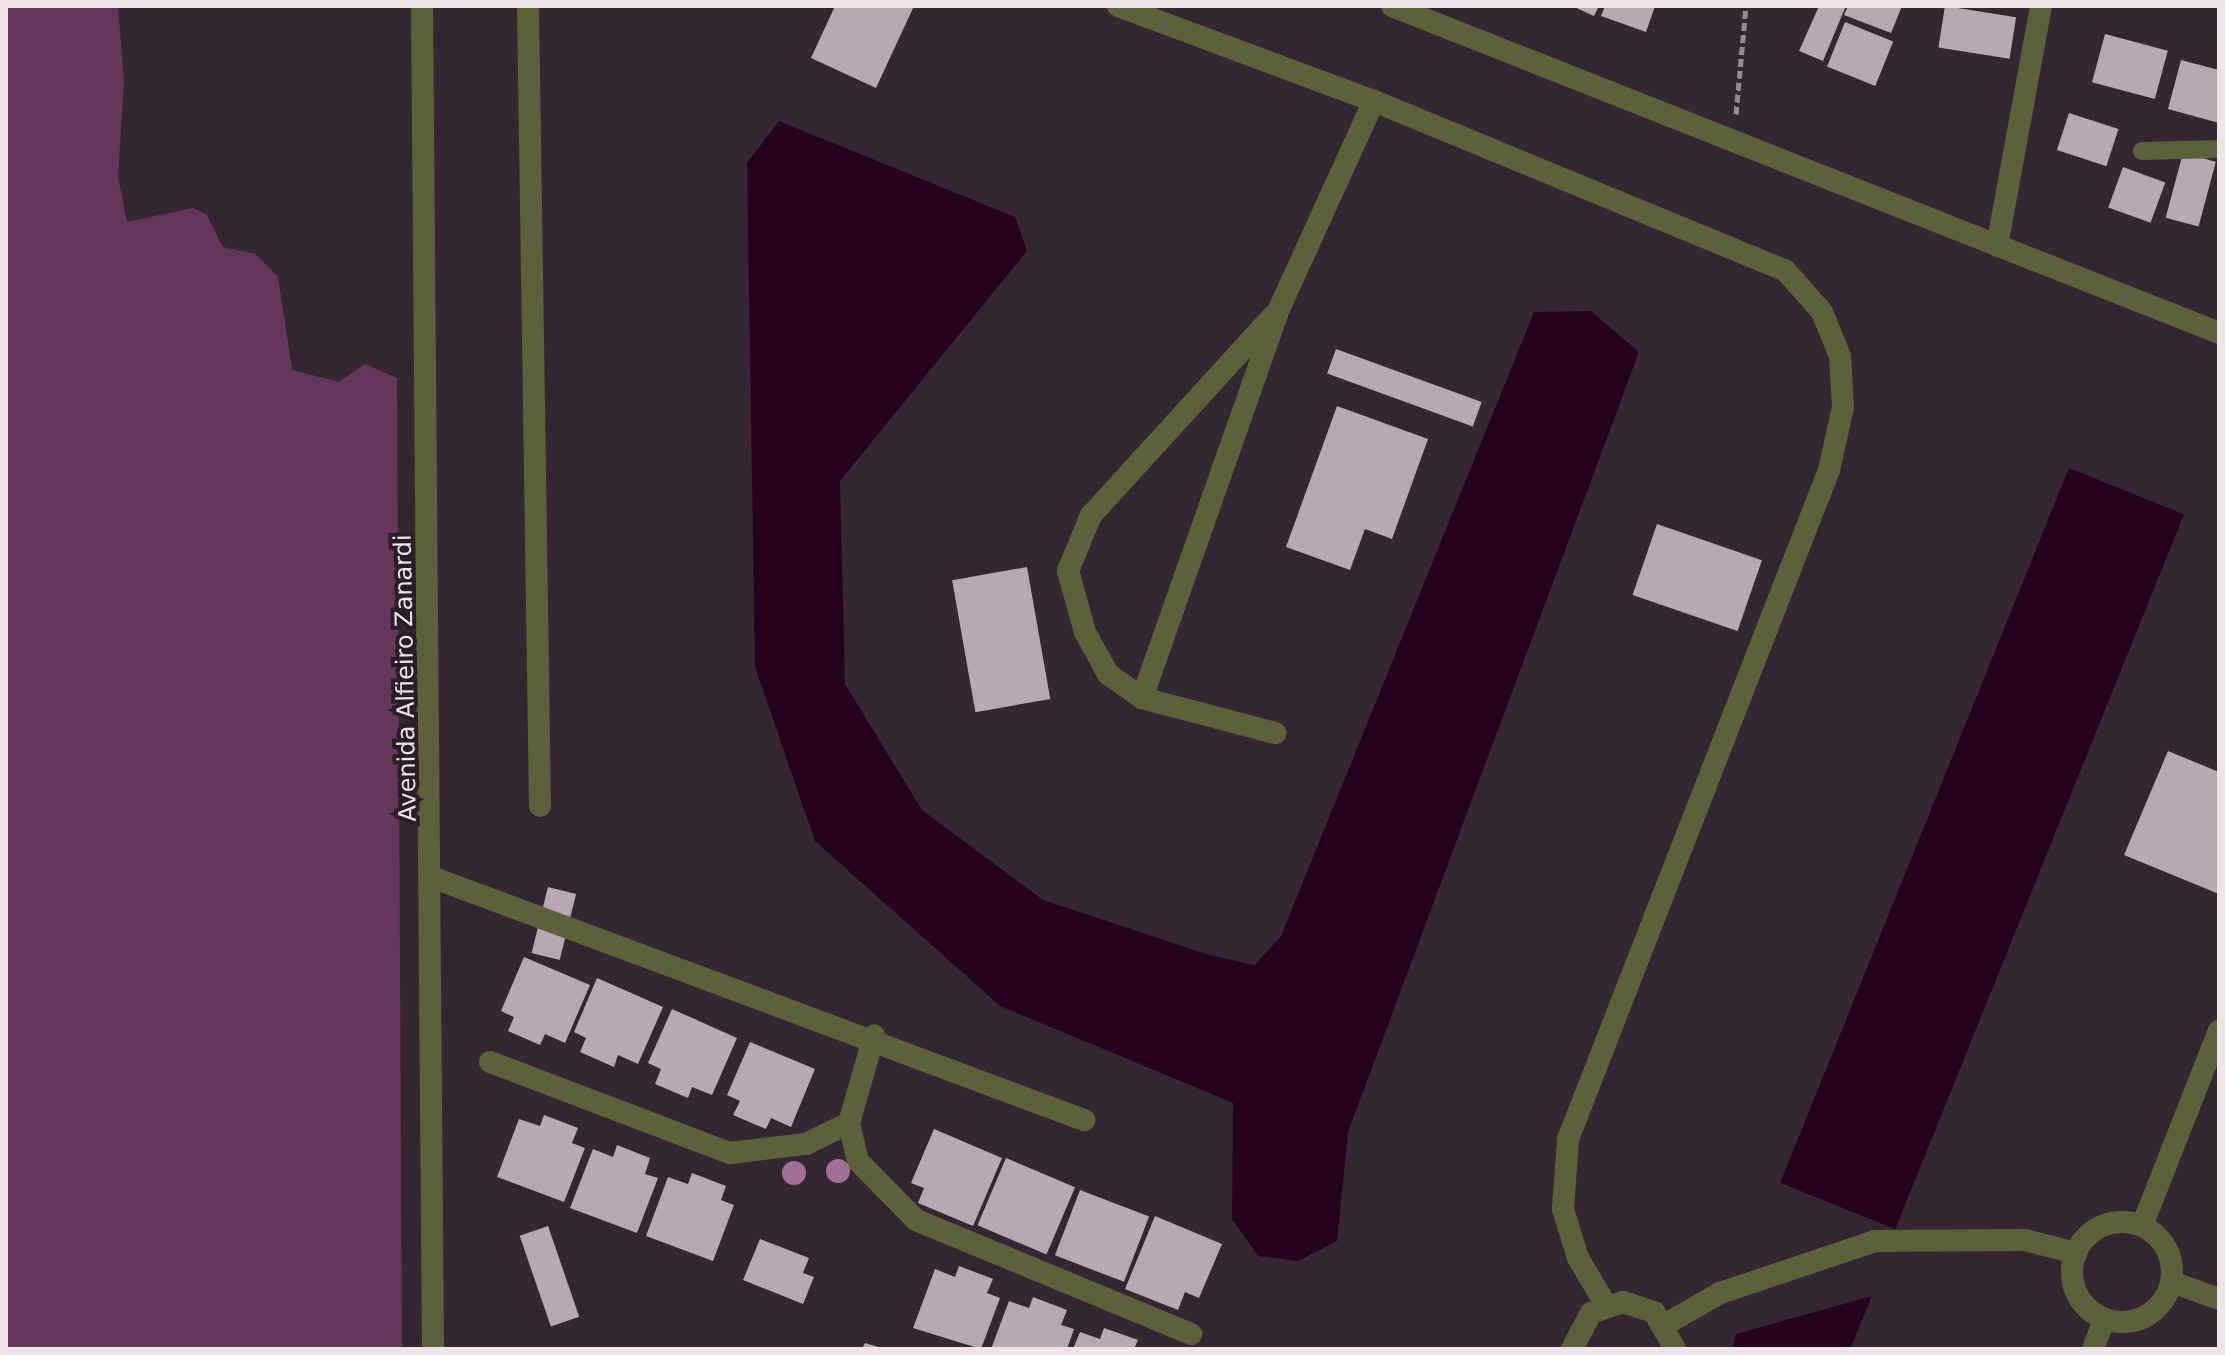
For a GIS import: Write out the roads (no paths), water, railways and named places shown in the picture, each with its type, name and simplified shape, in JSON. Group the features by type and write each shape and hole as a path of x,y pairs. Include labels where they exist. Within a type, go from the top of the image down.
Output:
{"street":[{"name":"Avenida Alfieiro Zanardi","path":"422,6 434,878 433,1349"},
{"path":"528,6 540,806"},
{"path":"1118,6 1374,101 1785,270 1822,312 1840,356 1843,407 1829,470 1568,1139 1563,1209 1578,1258 1606,1305"},
{"path":"1392,6 2219,333"},
{"path":"1997,246 2041,6"},
{"path":"1142,698 1279,309 1374,101"},
{"path":"1275,733 1142,698 1108,674 1085,632 1068,571 1091,515 1279,309"},
{"path":"434,878 874,1036 1084,1120"},
{"path":"2142,1226 2219,1031"},
{"path":"874,1036 849,1123 858,1161 916,1220 1191,1334"},
{"path":"490,1062 730,1153 806,1144 849,1123"},
{"path":"2110,1223 2142,1226 2167,1248 2172,1282 2165,1299 2139,1320 2104,1320 2076,1292 2076,1253 2110,1223"},
{"path":"1666,1324 1720,1293 1875,1241 2025,1240 2076,1253"},
{"path":"2172,1282 2219,1299"},
{"path":"1572,1349 1581,1324 1606,1305 1639,1304 1666,1324 1675,1349"},
{"path":"2093,1349 2104,1320"}],"lane":[{"path":"2142,151 2219,149"}]}
